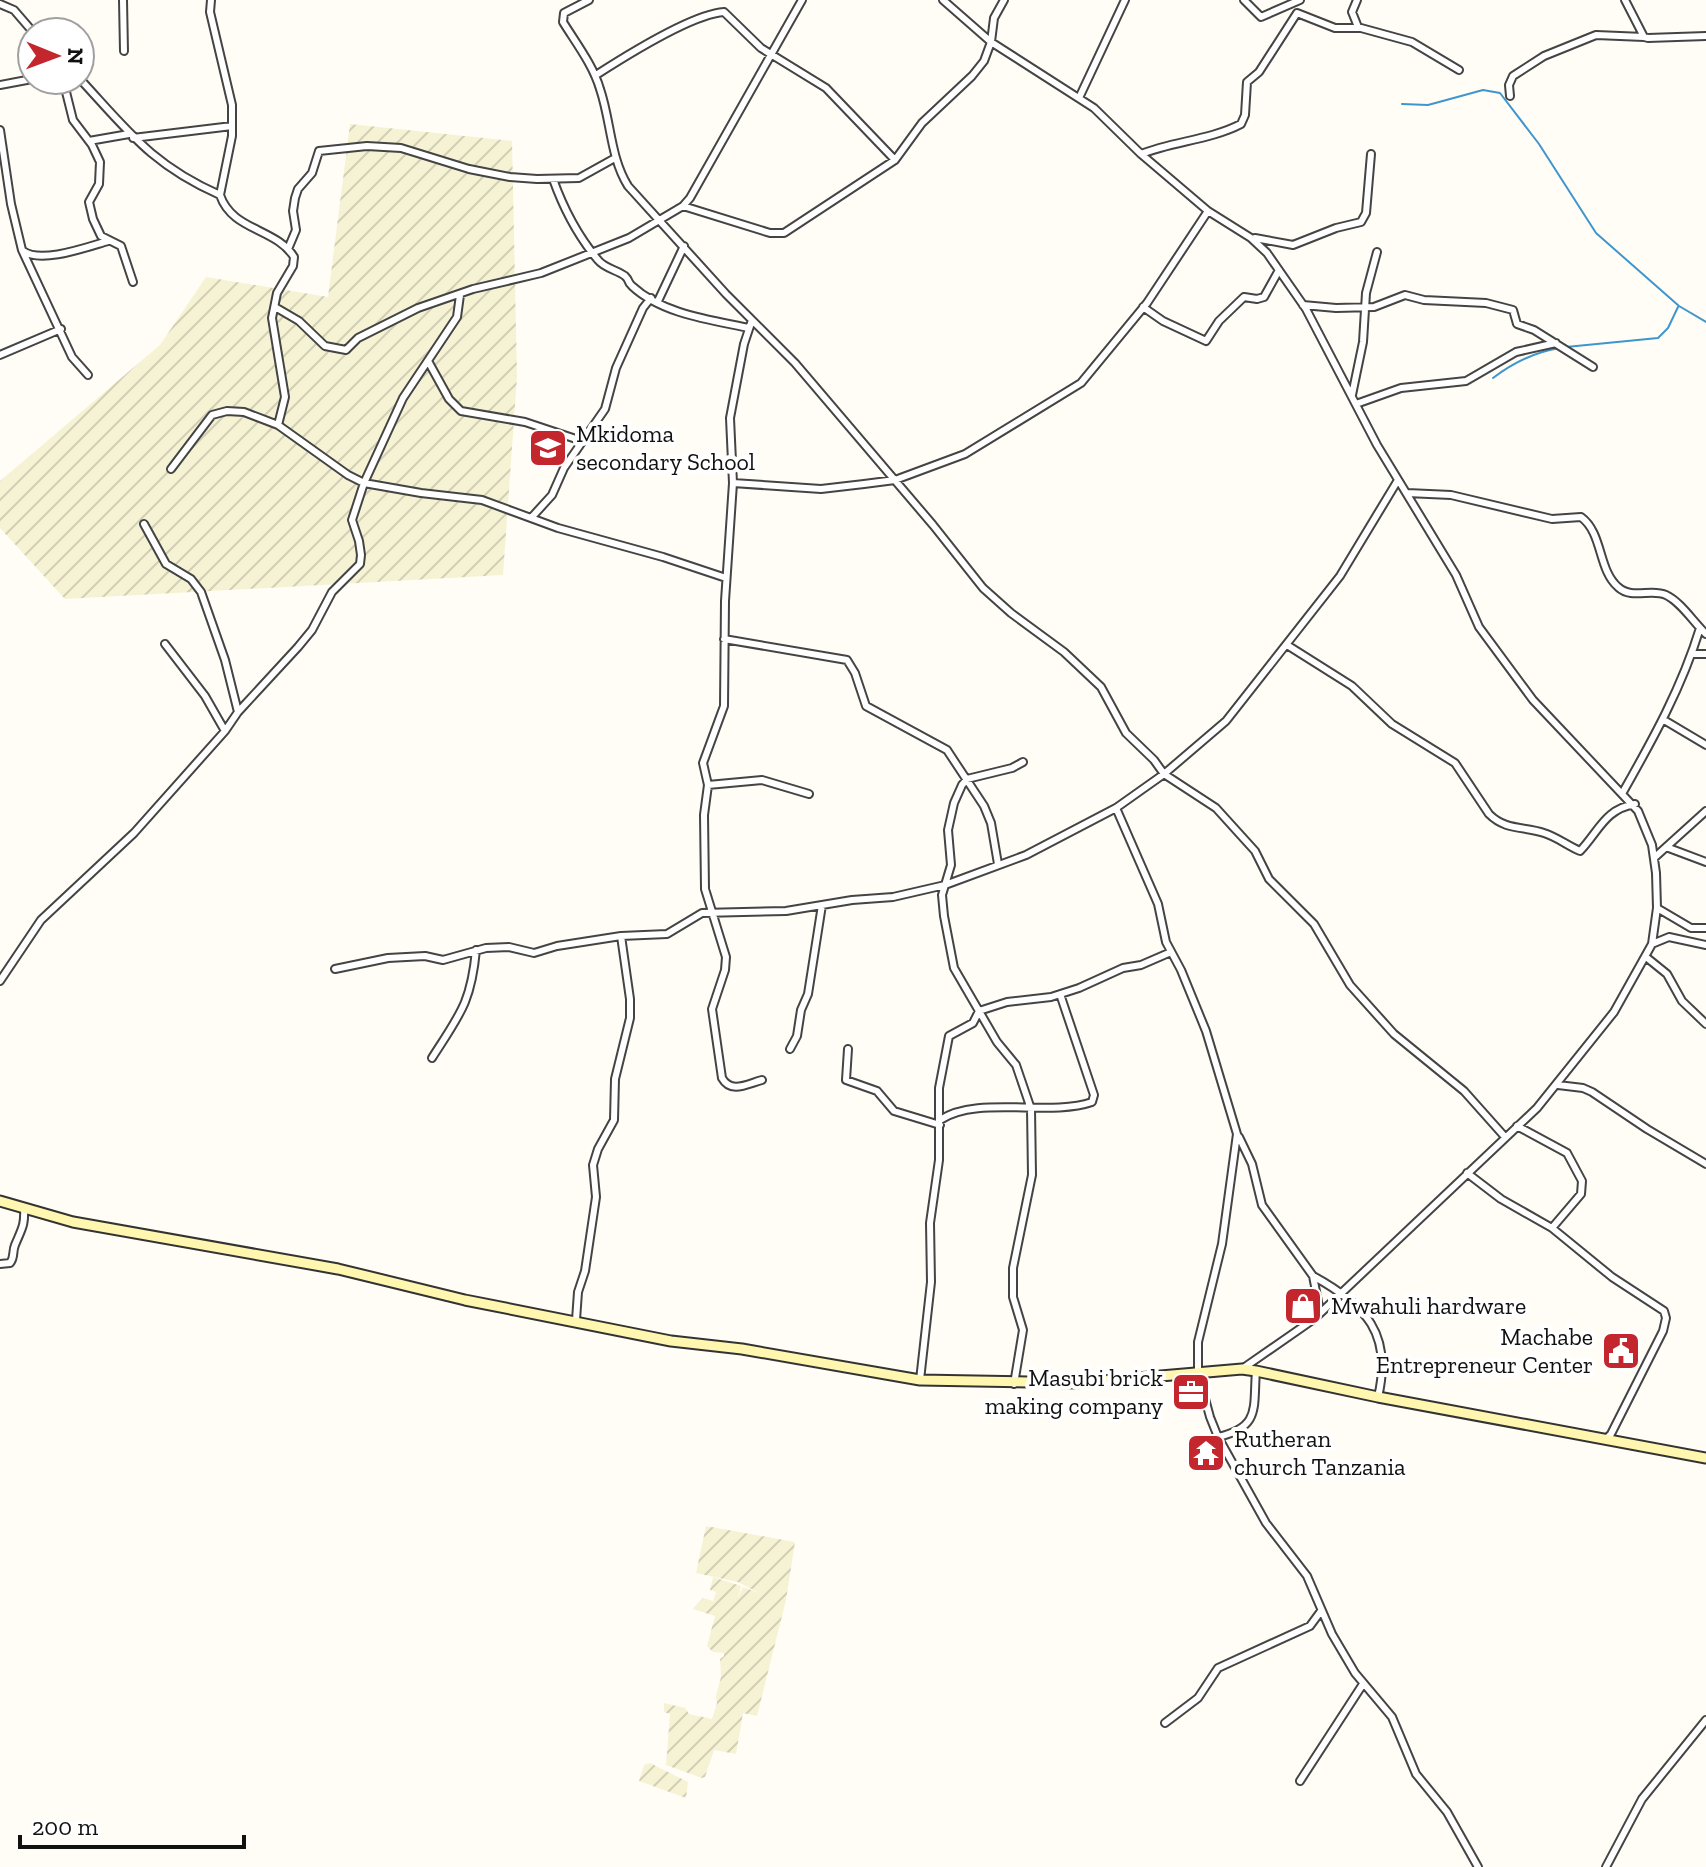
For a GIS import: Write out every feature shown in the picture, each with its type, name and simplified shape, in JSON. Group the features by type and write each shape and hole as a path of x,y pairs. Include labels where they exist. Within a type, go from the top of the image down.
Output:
{"street":[{"path":"14,10 21,0"},
{"path":"123,0 124,51"},
{"path":"211,0 210,12 232,105 228,161 220,195 223,204 235,217 288,249 295,262 277,293 275,307 273,333 285,397 278,425"},
{"path":"589,0 570,8 563,18 596,75 611,129 615,158 628,186 752,320 787,353 983,588 1064,652 1101,687 1126,733 1164,774 1223,815 1255,851 1269,879 1309,917 1350,985 1394,1034 1464,1091 1505,1137"},
{"path":"275,307 299,321 325,346 346,350 358,338 431,303 500,281 541,273 629,238 683,206 802,0"},
{"path":"943,0 991,42 1094,108 1141,154 1208,211 1251,238 1279,270 1303,305 1398,480 1456,575 1479,627 1533,700 1587,760 1635,804 1648,832 1654,858 1657,908 1652,944 1614,1012 1558,1085 1321,1313 1242,1369"},
{"path":"683,206 781,234 895,160 922,123 984,61 991,42 994,18 1004,0"},
{"path":"1079,98 1125,0"},
{"path":"1244,0 1261,17 1300,0"},
{"path":"1357,0 1352,12 1358,27"},
{"path":"1625,0 1644,37"},
{"path":"0,4 19,16"},
{"path":"596,75 652,41 721,12 757,45 840,101 895,160"},
{"path":"1141,154 1241,124 1245,115 1248,81 1259,72 1297,13 1338,29 1358,27 1419,44 1459,70"},
{"path":"1510,96 1509,85 1513,76 1544,56 1596,35 1650,39 1706,36"},
{"path":"68,96 73,120 100,162 99,184 89,208 101,236 108,241"},
{"path":"95,96 131,136 170,170 220,195"},
{"path":"89,141 232,126"},
{"path":"0,130 11,204 22,250 72,357 88,375"},
{"path":"288,249 296,230 293,211 295,198 298,189 312,173 319,151 367,146 393,147 510,177 553,179 579,178 615,158"},
{"path":"1251,238 1286,246 1361,222 1366,213 1371,154"},
{"path":"553,179 571,225 598,261 624,276 632,286 654,300 682,313 749,328"},
{"path":"733,483 821,489 895,480 965,454 1073,390 1091,374 1143,307 1208,211"},
{"path":"22,250 31,256 44,257 108,241 118,242 133,282"},
{"path":"532,517 552,495 564,468 605,409 616,368 643,308 654,300 684,246"},
{"path":"1352,395 1363,342 1364,307 1377,252"},
{"path":"1143,307 1205,342 1219,321 1244,297 1264,297 1279,270"},
{"path":"0,981 41,920 134,833 298,647 312,630 332,592 360,564 359,541 352,520 364,483 393,418 457,317 460,295"},
{"path":"1303,305 1378,306 1405,295 1424,300 1486,303 1511,308 1517,324 1556,343 1593,367"},
{"path":"752,320 731,405 733,483 726,578 724,706 703,757 708,785 704,815 705,889 726,957 725,970 712,1009 722,1078 733,1088 762,1080"},
{"path":"0,355 61,329"},
{"path":"1356,404 1401,388 1466,381 1522,350 1556,343"},
{"path":"428,361 449,399 461,411 525,422 582,441"},
{"path":"171,469 212,415 244,412 278,425 364,483 482,500 573,533 726,578"},
{"path":"335,969 388,958 425,956 443,960 476,950 509,947 534,953 557,946 621,936 667,934 695,915 712,912 754,913 893,897 945,885 1026,855 1116,808 1164,774 1226,721 1340,576 1398,480"},
{"path":"1407,493 1451,495 1552,519 1581,517 1590,527 1619,588 1633,594 1664,594 1706,634"},
{"path":"144,524 166,564 191,579 201,592 225,660 238,712"},
{"path":"1623,792 1664,720 1693,654 1700,628"},
{"path":"724,639 847,660 855,673 866,706 947,750 989,816 998,864"},
{"path":"165,644 205,696 225,731"},
{"path":"1287,645 1352,686 1392,724 1457,764 1496,821 1518,830 1543,833 1580,851 1609,815 1621,806 1635,804"},
{"path":"1693,654 1706,654"},
{"path":"1664,720 1706,745"},
{"path":"1014,1384 1023,1330 1013,1297 1013,1268 1032,1175 1031,1109 1016,1065 997,1042 952,961 942,895 951,865 948,830 956,798 967,779 1002,771 1023,762"},
{"path":"708,785 762,780 809,794"},
{"path":"1116,808 1158,904 1166,942 1206,1031 1237,1134 1252,1164 1262,1205 1313,1276 1321,1313"},
{"path":"1654,858 1706,811"},
{"path":"1666,847 1706,862"},
{"path":"951,865 967,875"},
{"path":"790,1049 797,1036 801,1010 808,994 822,905"},
{"path":"1657,908 1691,928 1706,928"},
{"path":"576,1320 578,1292 585,1271 596,1197 593,1165 614,1120 615,1079 630,1018 621,936"},
{"path":"1652,944 1669,937 1706,945"},
{"path":"432,1058 466,1005 471,991 476,950"},
{"path":"979,1011 1007,1002 1060,994 1171,952"},
{"path":"1646,957 1667,974 1682,1001 1706,1024"},
{"path":"940,1123 950,1113 967,1109 1031,1109 1089,1104 1093,1098 1060,994"},
{"path":"920,1380 929,1309 930,1223 939,1160 939,1088 947,1040 953,1033 975,1021 979,1011"},
{"path":"848,1049 846,1080 877,1091 894,1111 940,1123"},
{"path":"1558,1085 1592,1092 1706,1164"},
{"path":"1517,1126 1567,1153 1582,1181 1581,1194 1552,1228"},
{"path":"1237,1134 1222,1244 1198,1342 1198,1373 1218,1437 1266,1523 1307,1576 1332,1634 1363,1684 1392,1717 1416,1774 1447,1812 1478,1867"},
{"path":"1467,1173 1501,1199 1552,1228 1612,1277 1660,1307 1666,1315 1663,1331 1651,1355 1611,1434 1603,1440"},
{"path":"0,1201 73,1222 338,1269 465,1300 671,1341 742,1349 920,1380 1079,1383 1242,1369 1706,1458"},
{"path":"0,1264 10,1263 14,1258 14,1246 24,1227 24,1207"},
{"path":"1313,1276 1343,1292 1362,1310 1380,1345 1383,1368 1378,1397"},
{"path":"1218,1437 1238,1433 1250,1420 1256,1371"},
{"path":"1165,1723 1198,1698 1218,1668 1310,1626 1321,1611"},
{"path":"1300,1781 1363,1684"},
{"path":"1606,1867 1642,1799 1706,1720"}],"shaded area":[{"path":"350,124 512,141 517,377 503,575 65,599 0,528 0,481 160,345 206,277 328,297"},
{"path":"706,1526 795,1542 786,1600 757,1716 743,1713 736,1754 714,1750 702,1778 666,1765 670,1714 664,1712 664,1703 685,1708 689,1714 712,1719 721,1677 720,1659 724,1653 713,1652 707,1646 715,1616 693,1609 703,1598 713,1601 716,1592 710,1590 713,1577 741,1586 738,1598 743,1587 759,1593 738,1582 696,1573"},
{"path":"650,1763 688,1782 686,1798 639,1781 644,1765"}],"waterway":[{"path":"1402,104 1428,105 1483,90 1500,93 1539,144 1596,233 1679,306 1706,322"},
{"path":"1566,347 1658,338 1668,328 1678,307"},
{"path":"1493,378 1525,358 1560,348"}],"place":[{"name":"Mkidoma secondary School","path":"548,448"},
{"name":"Mwahuli hardware","path":"1303,1306"},
{"name":"Machabe Entrepreneur Center","path":"1621,1351"},
{"name":"Masubi brick making company","path":"1191,1392"},
{"name":"Rutheran church Tanzania","path":"1206,1453"}]}
